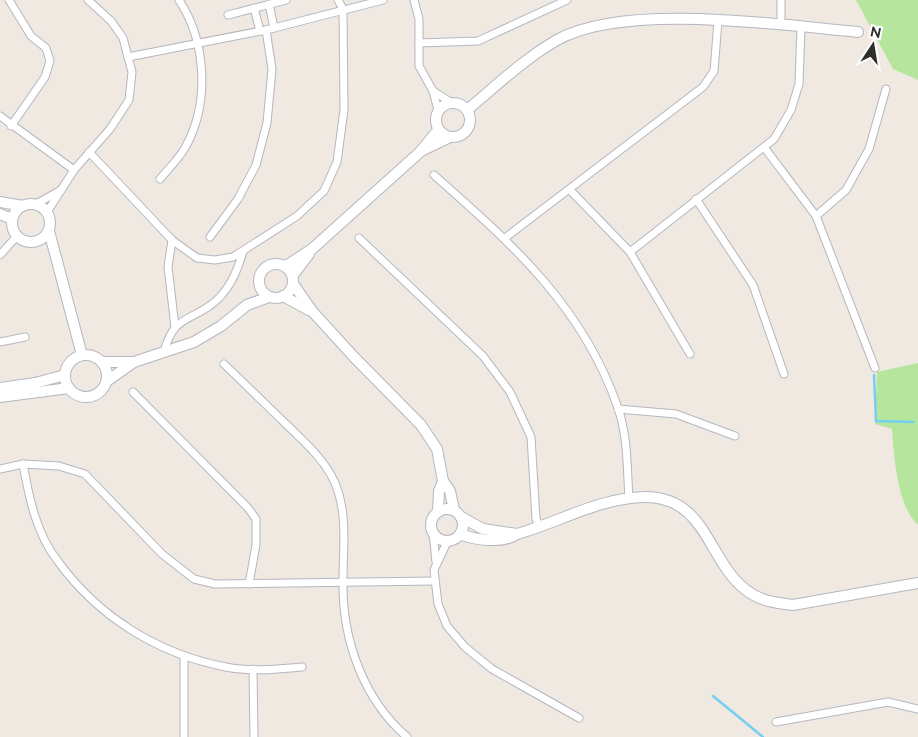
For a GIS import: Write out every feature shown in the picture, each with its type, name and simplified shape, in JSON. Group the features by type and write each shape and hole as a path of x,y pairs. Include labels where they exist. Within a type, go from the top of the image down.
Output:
{"street":[{"path":"9,0 31,36 46,48 50,61 45,78 11,126"},
{"path":"47,212 74,170 110,129 129,100 132,72 123,38 110,21 88,0"},
{"path":"160,179 186,146 199,110 202,64 191,18 179,0"},
{"path":"228,15 286,0"},
{"path":"89,152 172,240 197,258 215,260 233,257 243,251 297,216 324,192 337,162 344,110 342,10 338,0"},
{"path":"128,57 263,31 383,0"},
{"path":"414,0 419,18 419,66 433,91 438,110 436,122 438,130 450,137"},
{"path":"419,44 478,41 567,0"},
{"path":"781,0 781,25"},
{"path":"269,4 274,28"},
{"path":"210,237 238,199 256,165 267,123 272,69 263,31 254,8"},
{"path":"467,110 516,69 558,40 588,28 627,20 718,21 858,32"},
{"path":"504,238 703,88 714,71 718,21"},
{"path":"630,252 774,139 791,110 799,84 801,27"},
{"path":"816,216 846,190 869,149 886,89"},
{"path":"420,152 450,137 462,135 469,127 470,115 463,106 452,103 433,91"},
{"path":"438,110 452,103"},
{"path":"1,120 74,170"},
{"path":"247,305 259,284 261,272 264,268 275,264 286,266 312,249 420,152 438,130"},
{"path":"764,147 816,216 874,368"},
{"path":"434,175 534,267 555,293 583,334 602,371 618,409 627,458 629,498"},
{"path":"0,202 23,206 36,204 61,190"},
{"path":"570,190 630,252 690,354"},
{"path":"696,199 752,285 784,374"},
{"path":"36,204 47,212 50,218 48,232 82,355"},
{"path":"23,206 14,214 12,219 12,225 17,236 26,241 40,240 48,232"},
{"path":"0,214 12,219"},
{"path":"0,255 17,236"},
{"path":"359,238 483,356 510,392 531,437 536,519 540,527"},
{"path":"40,240 56,258"},
{"path":"172,240 168,267 175,327"},
{"path":"259,284 260,289 269,297 276,299 289,293 294,280 312,249"},
{"path":"164,352 168,337 182,320 206,308 218,299 236,275 243,251"},
{"path":"286,266 312,311 421,425 436,449 444,481 450,492 457,514 463,523 460,534"},
{"path":"283,296 312,311"},
{"path":"107,381 134,362 194,342 221,326 247,305 269,297"},
{"path":"0,342 24,337"},
{"path":"68,388 65,375 68,364 82,355 93,356 103,362 134,362"},
{"path":"0,397 68,388 80,396 94,396 100,393 107,381 108,374 103,362"},
{"path":"224,364 319,456 335,483 342,510 345,542 342,582 346,621 361,676 384,714 408,737"},
{"path":"0,388 35,383 65,375"},
{"path":"133,392 248,508 256,519 256,545 249,584"},
{"path":"618,409 676,414 736,436"},
{"path":"0,469 23,464 59,466 85,474 162,554 194,579 215,584 434,580"},
{"path":"23,464 29,498 56,560 102,609 130,630 159,647 184,657 227,668 302,667"},
{"path":"444,481 439,491 438,512 432,521 436,562 434,580 438,604 446,626 465,647 492,669 579,718"},
{"path":"436,562 448,540 460,534 478,539 511,539 517,534 540,527 581,509 629,498 657,498 673,503 689,512 702,526 723,565 737,582 748,591 774,603 793,605 918,583"},
{"path":"438,512 446,509 483,528 517,534"},
{"path":"434,532 437,537 448,540"},
{"path":"184,657 184,737"},
{"path":"253,669 254,737"},
{"path":"776,722 888,702 918,709"}],"green space":[{"path":"856,0 918,0 918,80 893,69"},
{"path":"918,363 918,525 905,506 901,493 892,429 875,424 877,372"}],"waterway":[{"path":"874,375 876,421 913,422"},
{"path":"713,696 763,737"}]}
